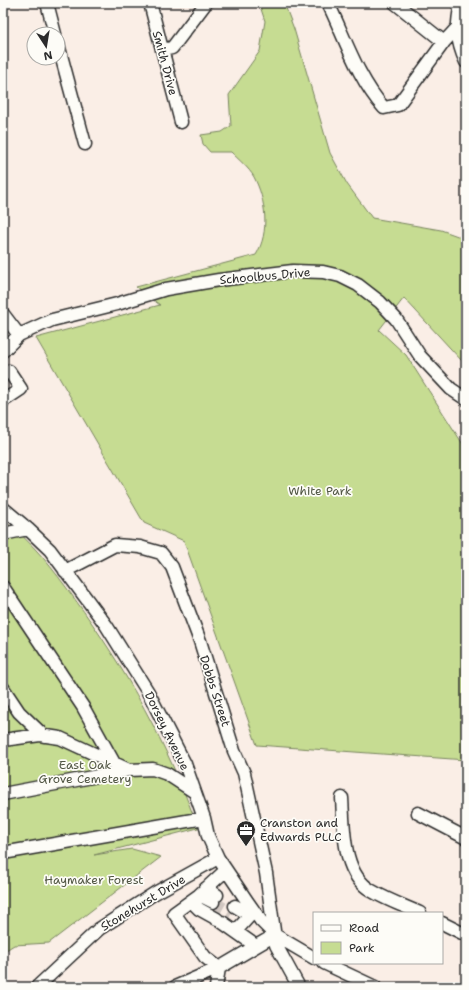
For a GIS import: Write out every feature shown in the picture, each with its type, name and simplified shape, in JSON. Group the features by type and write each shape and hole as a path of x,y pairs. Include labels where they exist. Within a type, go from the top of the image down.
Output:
{"street":[{"path":"47,3 53,26"},
{"name":"Smith Drive","path":"150,3 181,122"},
{"path":"162,50 172,48 206,3"},
{"path":"328,3 364,79 384,108 398,105 444,42 456,29"},
{"path":"395,3 444,42"},
{"path":"461,3 456,29 459,46 466,62"},
{"path":"64,66 85,144"},
{"name":"Schoolbus Drive","path":"19,335 52,320 117,304 166,289 293,271 323,272 340,276 358,286 380,302 396,319 420,356 451,389 466,399"},
{"path":"3,314 19,335 3,352"},
{"path":"3,374 9,371 21,389 3,401"},
{"name":"Dorsey Avenue","path":"3,508 50,550 106,625 148,692 185,764 193,791 204,818 208,836 218,858 226,870 250,916 261,921 275,935 313,957"},
{"path":"3,534 28,529"},
{"name":"Dobbs Street","path":"65,571 115,546 140,547 161,553 172,567 200,641 234,751 244,773 268,886 276,945 299,987"},
{"path":"3,587 83,707 114,763"},
{"path":"3,688 19,712 44,736"},
{"path":"3,740 44,736 60,738 76,744 129,770"},
{"path":"3,794 129,770 153,769 167,774 193,791"},
{"path":"342,798 345,848 356,876 371,891 418,912"},
{"path":"418,813 466,838"},
{"path":"3,853 204,818"},
{"name":"Stonehurst Drive","path":"37,987 99,928 156,893 218,858"},
{"path":"219,968 205,957 174,913 199,894 226,870"},
{"path":"199,894 199,909 236,931 256,946"},
{"path":"199,894 215,899"},
{"path":"234,909 250,916 236,931"},
{"path":"443,924 466,935"},
{"path":"175,987 219,968 275,935"},
{"path":"326,964 375,987"},
{"path":"216,987 219,968"}],"green space":[{"name":"White Park","path":"259,3 284,3 294,29 330,153 347,184 372,218 441,230 466,239 466,361 462,361 404,298 379,330 406,355 466,449 466,641 464,647 466,648 466,760 257,745 184,541 144,523 36,338 160,305 136,287 256,255 263,236 265,216 264,206 254,177 231,152 210,152 203,144 201,135 222,132 231,126 229,95 260,51 265,21"},
{"name":"East Oak Grove Cemetery","path":"3,520 33,546 50,566 111,652 159,737 198,828 94,855 132,849 161,857 49,943 14,945 3,952"}],"tunnel":[{"path":"213,902 232,913"}],"place":[{"name":"Cranston and Edwards PLLC","path":"246,847"}],"park label":[{"name":"Haymaker Forest","path":"94,880"}]}
